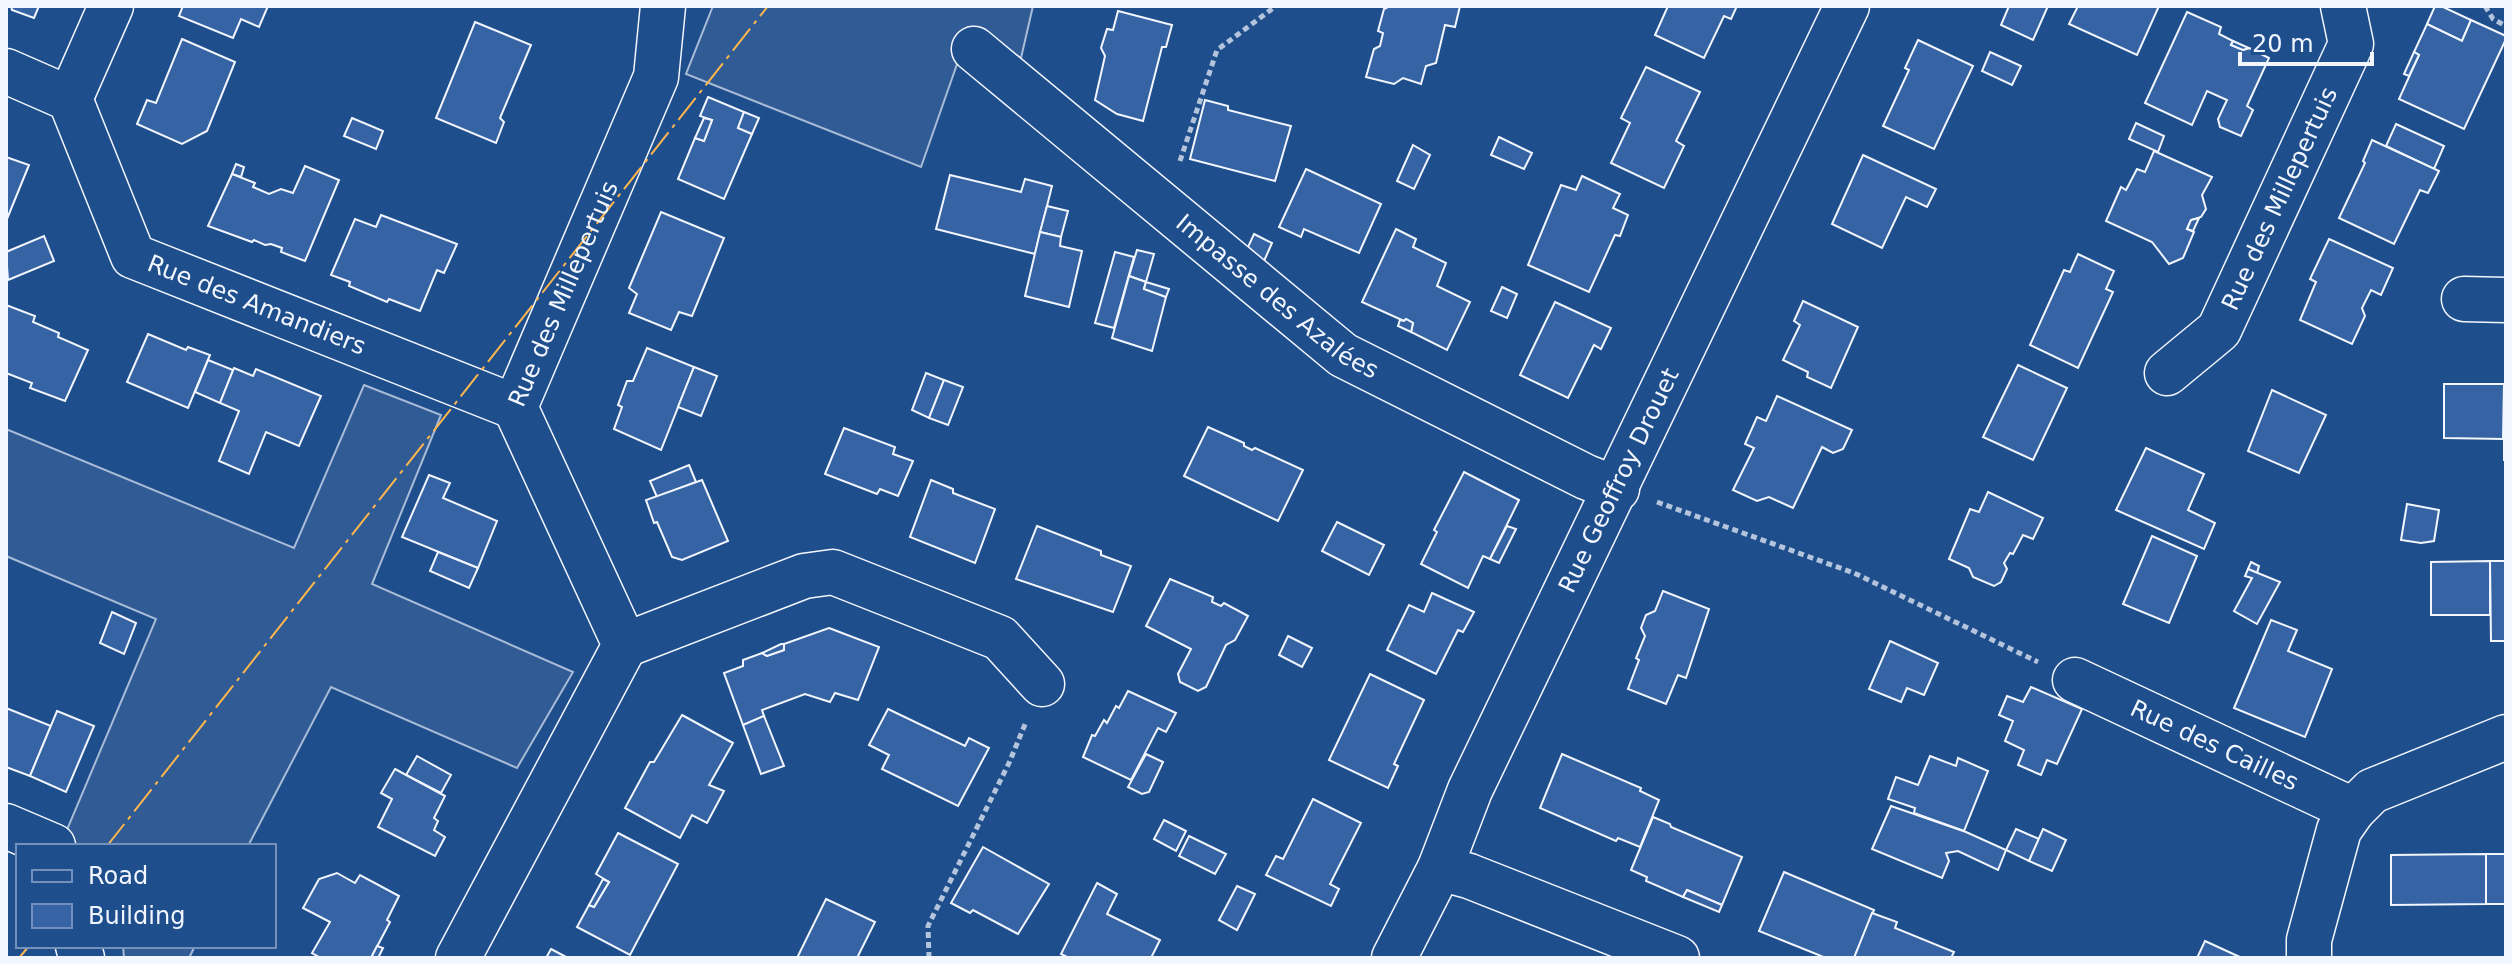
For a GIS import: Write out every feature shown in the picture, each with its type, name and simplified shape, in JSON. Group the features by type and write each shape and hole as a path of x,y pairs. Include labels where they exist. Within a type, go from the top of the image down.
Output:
{"street":[{"path":"6,71 70,99 111,6"},
{"name":"Rue des Millepertuis","path":"625,645 515,407 656,77 663,6"},
{"name":"Rue Geoffroy Drouet","path":"1394,958 1440,868 1470,790 1847,6"},
{"name":"Rue des Millepertuis","path":"2167,373 2219,330 2351,44 2343,6"},
{"name":"Impasse des Azalées","path":"974,49 1343,355 1586,477 1617,489"},
{"name":"Rue des Amandiers","path":"70,99 133,256 515,407"},
{"path":"458,958 625,645 804,576 833,572 1000,638 1042,684"},
{"name":"Rue des Cailles","path":"2075,680 2353,810"},
{"path":"2309,958 2309,940 2339,830 2353,810 2372,791 2506,737"},
{"path":"6,826 48,844"},
{"path":"1440,868 1469,876 1677,958"}],"path":[{"path":"1165,207 1217,50 1276,6"},
{"path":"2485,6 2493,19 2506,26"},
{"path":"1617,489 1854,573 2075,680"},
{"path":"929,958 928,926 1009,763 1042,684"}],"shaded area":[{"path":"713,6 1033,6 1021,58 969,30 921,167 686,74"},
{"path":"364,385 441,415 372,584 573,672 517,768 331,687 249,844 69,844 66,832 156,619 6,556 6,429 294,548"},
{"path":"123,948 194,948 189,958 124,958"}],"building":[{"path":"11,6 39,6 34,18 12,10"},
{"path":"183,6 268,6 259,27 241,19 233,38 179,16"},
{"path":"1390,6 1460,6 1455,27 1445,25 1436,63 1426,66 1421,84 1403,78 1394,84 1366,77 1374,49 1380,46 1383,33 1378,31 1384,9"},
{"path":"1668,6 1737,6 1731,19 1724,16 1704,58 1655,35"},
{"path":"2009,6 2048,6 2033,40 2001,25"},
{"path":"2078,6 2159,6 2137,55 2069,24"},
{"path":"2435,6 2471,20 2462,41 2427,24"},
{"path":"1118,11 1172,25 1166,47 1162,47 1143,121 1117,114 1095,100 1105,56 1101,48 1107,29 1113,30"},
{"path":"2187,12 2221,27 2219,34 2233,41 2231,45 2243,50 2249,48 2269,58 2247,106 2253,110 2241,136 2220,127 2218,119 2227,100 2207,91 2192,125 2145,103"},
{"path":"2471,20 2506,36 2506,39 2464,129 2399,99 2419,55 2414,52 2427,24 2462,41"},
{"path":"475,22 531,45 500,118 504,122 496,143 436,118"},
{"path":"182,39 235,62 207,131 182,144 137,124 147,100 156,103"},
{"path":"1918,40 1973,66 1934,149 1883,126 1909,70 1905,68"},
{"path":"2233,41 2249,48 2243,50 2231,45"},
{"path":"1990,52 2021,66 2012,85 1982,71"},
{"path":"2414,52 2419,55 2409,76 2404,74"},
{"path":"1646,67 1700,92 1676,141 1684,146 1664,188 1611,163 1630,123 1621,118"},
{"path":"708,97 744,112 738,128 752,134 724,199 678,179 695,138 704,141 712,120 700,116"},
{"path":"1205,100 1228,106 1228,110 1291,126 1275,181 1190,159"},
{"path":"744,112 759,118 752,134 738,128"},
{"path":"352,118 383,131 376,149 344,136"},
{"path":"704,118 712,120 704,141 695,138"},
{"path":"2136,123 2164,136 2158,152 2129,139"},
{"path":"2396,124 2444,146 2434,169 2386,146"},
{"path":"1499,137 1532,153 1524,169 1491,155"},
{"path":"2372,140 2439,171 2428,193 2420,190 2394,244 2339,218 2365,163 2363,161"},
{"path":"1413,145 1430,155 1414,189 1397,181"},
{"path":"2154,151 2212,177 2202,195 2206,209 2201,217 2191,220 2187,229 2194,232 2183,258 2169,264 2152,242 2106,221 2121,187 2126,190 2137,169 2145,172"},
{"path":"1863,155 1936,189 1927,207 1906,197 1882,248 1832,224"},
{"path":"6,157 29,165 7,219 6,219"},
{"path":"236,164 244,167 241,177 232,174"},
{"path":"305,166 339,180 305,261 281,252 282,248 271,244 252,242 208,226 232,174 255,183 253,187 269,194 281,189 293,193"},
{"path":"1306,169 1381,204 1359,253 1304,229 1301,237 1279,227"},
{"path":"950,175 1021,192 1025,179 1052,186 1035,254 936,229"},
{"path":"1582,176 1620,194 1613,208 1628,215 1620,236 1615,235 1589,292 1528,265 1561,185 1576,190"},
{"path":"1047,206 1068,211 1061,237 1040,232"},
{"path":"661,212 724,238 692,316 679,312 671,330 629,313 637,294 629,288"},
{"path":"381,215 457,244 444,273 437,270 420,311 389,299 387,302 331,275 355,219 376,227"},
{"path":"2199,218 2193,231 2187,229 2191,220"},
{"path":"1396,229 1416,239 1413,247 1446,263 1437,286 1470,302 1447,350 1411,332 1413,323 1406,319 1404,321 1362,302"},
{"path":"1040,232 1061,237 1060,246 1082,251 1069,307 1025,296"},
{"path":"1254,234 1272,243 1264,261 1248,247"},
{"path":"44,236 54,261 8,280 6,252"},
{"path":"2329,239 2393,268 2381,295 2371,290 2362,308 2365,316 2352,344 2300,320 2316,282 2310,279"},
{"path":"1137,250 1154,254 1146,282 1129,276"},
{"path":"1115,252 1134,257 1114,328 1095,323"},
{"path":"2078,254 2114,271 2106,289 2113,292 2078,368 2030,345 2064,270 2070,272"},
{"path":"1129,276 1146,282 1144,289 1166,297 1152,351 1112,338"},
{"path":"1146,282 1169,289 1166,297 1144,289"},
{"path":"1502,287 1517,294 1507,318 1491,311"},
{"path":"1803,301 1858,327 1831,388 1807,377 1808,372 1783,360 1800,325 1794,321"},
{"path":"1555,302 1611,328 1601,349 1594,345 1568,398 1520,375"},
{"path":"6,305 35,316 33,322 88,350 65,401 30,388 32,383 6,373"},
{"path":"1400,320 1413,323 1411,332 1398,326"},
{"path":"148,334 186,350 188,347 210,355 188,408 127,382"},
{"path":"647,348 694,367 661,450 614,429 622,407 618,405 627,381 633,381"},
{"path":"208,360 233,370 220,403 195,392"},
{"path":"2018,365 2067,388 2033,460 1983,437"},
{"path":"694,367 717,376 701,416 678,407"},
{"path":"234,368 253,376 256,369 321,396 299,446 266,432 249,474 219,461 239,411 220,403"},
{"path":"926,373 944,380 929,418 912,410"},
{"path":"944,380 963,387 948,425 929,418"},
{"path":"2444,384 2504,384 2503,439 2444,438"},
{"path":"2506,384 2506,460 2504,460"},
{"path":"2272,390 2326,415 2299,473 2248,451"},
{"path":"1777,396 1852,430 1843,449 1833,453 1822,447 1793,508 1769,497 1757,501 1733,490 1754,448 1745,444 1757,417 1766,421"},
{"path":"1208,427 1244,443 1252,450 1255,448 1303,470 1278,521 1184,476"},
{"path":"844,428 895,447 893,454 913,461 898,496 880,489 877,494 825,474"},
{"path":"2146,448 2204,474 2188,510 2215,523 2204,549 2116,510"},
{"path":"689,465 696,482 657,497 650,481"},
{"path":"1464,472 1519,500 1490,559 1483,556 1468,588 1421,564 1437,532 1434,530"},
{"path":"429,475 450,483 443,498 497,521 478,568 402,537"},
{"path":"702,480 728,541 682,560 672,557 646,500"},
{"path":"931,480 953,489 953,493 995,509 975,563 910,537"},
{"path":"1988,492 2043,518 2033,539 2023,535 2013,554 2010,553 2004,563 2007,569 2001,582 1994,586 1973,577 1969,568 1949,559 1970,509 1979,512"},
{"path":"2407,504 2439,510 2434,541 2401,540"},
{"path":"1337,522 1384,545 1369,575 1322,551"},
{"path":"1037,526 1131,566 1113,612 1016,579"},
{"path":"1507,526 1516,529 1499,563 1490,559"},
{"path":"2152,536 2197,556 2169,623 2123,604"},
{"path":"438,552 478,568 469,588 430,571"},
{"path":"2490,561 2506,561 2506,641 2491,641"},
{"path":"2490,561 2490,615 2431,615 2431,562"},
{"path":"2251,562 2259,566 2257,573 2248,569"},
{"path":"2248,569 2280,582 2257,624 2234,611 2252,578 2245,576"},
{"path":"1170,579 1213,597 1212,602 1221,606 1224,603 1248,616 1235,640 1226,645 1206,687 1198,691 1180,682 1178,674 1191,649 1146,626"},
{"path":"1663,591 1709,609 1686,678 1678,675 1666,704 1628,689 1645,636 1641,628 1646,615 1655,611"},
{"path":"1432,593 1474,612 1463,632 1458,630 1436,674 1387,650 1409,605 1424,612"},
{"path":"112,612 136,623 124,654 100,643"},
{"path":"2271,620 2297,630 2288,651 2332,669 2305,737 2234,708"},
{"path":"829,628 879,647 858,700 835,693 830,702 805,694 762,710 764,716 743,725 724,673 743,666 743,660 784,650 784,644"},
{"path":"1288,636 1312,648 1302,667 1279,655"},
{"path":"1890,641 1938,663 1924,695 1907,688 1901,702 1869,689"},
{"path":"784,644 784,650 767,656 762,653"},
{"path":"1370,674 1424,700 1394,764 1398,766 1388,788 1329,760"},
{"path":"2031,687 2082,709 2057,764 2047,760 2041,775 2018,765 2024,750 2005,741 2013,721 1999,715 2007,696 2023,702"},
{"path":"1128,691 1176,713 1166,732 1158,728 1131,780 1083,757 1092,735 1095,736 1104,720 1107,723"},
{"path":"6,708 51,726 30,776 6,767"},
{"path":"888,709 965,746 969,738 989,748 958,806 882,769 889,755 869,745"},
{"path":"57,711 94,726 66,792 30,776"},
{"path":"682,715 733,743 709,785 724,791 707,823 692,815 680,838 625,808 650,762 654,762"},
{"path":"764,716 784,766 761,774 743,725"},
{"path":"1146,754 1163,762 1149,792 1142,794 1128,787"},
{"path":"1562,754 1641,788 1640,791 1659,800 1640,847 1618,838 1616,841 1540,808"},
{"path":"417,756 451,775 441,793 406,775"},
{"path":"1930,756 1956,766 1958,758 1988,771 1964,831 1914,813 1915,808 1888,799 1896,777 1918,785"},
{"path":"395,769 445,796 434,818 438,821 434,830 445,837 435,856 378,827 392,799 381,793"},
{"path":"1313,799 1361,823 1330,884 1339,889 1331,906 1266,875 1276,856 1283,859"},
{"path":"1891,806 1966,832 2006,850 1998,870 1958,851 1946,853 1949,861 1942,878 1872,849"},
{"path":"1653,817 1742,857 1722,905 1687,890 1683,897 1646,881 1647,877 1631,870"},
{"path":"1164,820 1186,831 1176,851 1154,839"},
{"path":"2016,829 2039,839 2029,861 2006,850"},
{"path":"2043,829 2066,840 2052,871 2029,861"},
{"path":"618,833 678,864 630,955 577,927 589,905 594,907 609,882 596,874"},
{"path":"1189,836 1226,854 1215,874 1179,856"},
{"path":"983,847 1049,884 1018,934 973,910 970,913 951,903"},
{"path":"2486,854 2486,904 2391,905 2391,855"},
{"path":"2486,854 2506,854 2506,904 2486,904"},
{"path":"1784,872 1874,910 1854,958 1826,958 1759,931"},
{"path":"337,873 355,883 360,875 399,896 387,920 390,922 371,958 321,958 312,953 330,922 303,908 319,879"},
{"path":"603,879 609,882 594,907 589,905"},
{"path":"1097,883 1117,894 1107,914 1160,940 1151,958 1069,958 1061,954"},
{"path":"1237,886 1255,894 1237,930 1219,920"},
{"path":"1687,890 1722,905 1719,912 1683,897"},
{"path":"826,899 875,922 857,958 797,958"},
{"path":"1872,913 1897,922 1895,928 1954,952 1951,958 1854,958"},
{"path":"2205,941 2242,958 2197,958"},
{"path":"377,946 383,948 378,958 371,958"},
{"path":"551,949 568,958 546,958"}],"power":[{"path":"109,844 768,6"},
{"path":"19,958 27,948"}]}
